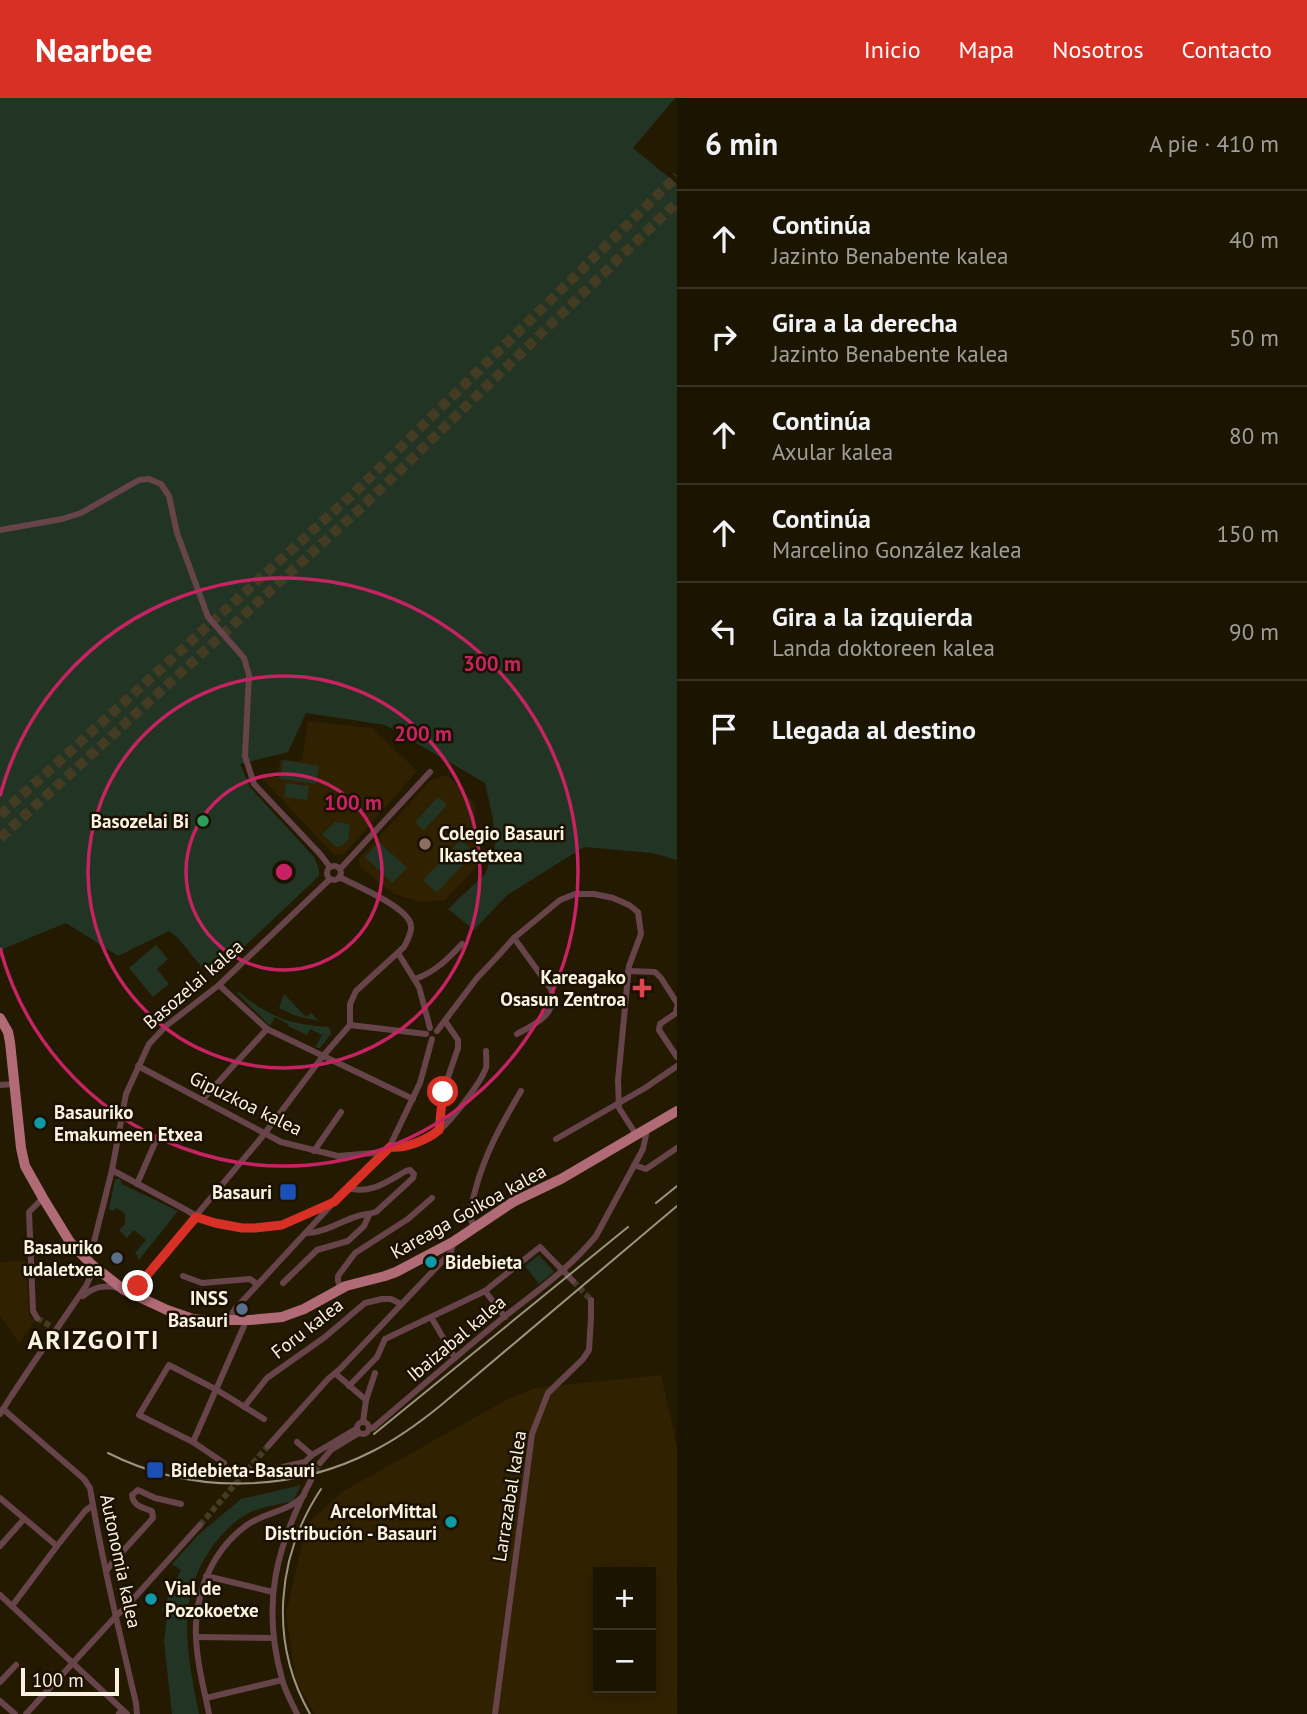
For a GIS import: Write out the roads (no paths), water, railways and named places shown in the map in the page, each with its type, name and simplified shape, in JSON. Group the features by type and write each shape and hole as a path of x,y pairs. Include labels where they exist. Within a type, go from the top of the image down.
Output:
{"main road":[{"name":"Kareaga Goikoa kalea","path":"0,1018 10,1042 20,1149 40,1200 65,1236 105,1281 167,1310 204,1320 271,1319 296,1313 341,1289 396,1272 453,1242 513,1202 561,1179 677,1111"}],"street":[{"path":"0,530 81,513 139,480 149,479 161,484 169,496 177,533 208,617 244,658 246,664 249,674 245,756 254,784 330,867"},
{"path":"330,867 327,873 330,879 336,880 430,772"},
{"path":"128,1291 196,1217 349,1026 351,998 409,939 412,925 406,914 340,873 337,866 330,867"},
{"name":"Basozelai kalea","path":"85,1258 93,1246 112,1170 126,1094 149,1044 166,1026 219,985 330,879"},
{"path":"349,1026 431,1033 445,1021 477,978 514,938 559,900 575,894 613,898 638,912 640,922 641,934 628,971 618,1080 620,1108 637,1136"},
{"path":"514,938 554,997 543,1019 517,1034"},
{"path":"415,979 428,975 444,964 462,944"},
{"path":"228,1320 257,1284 334,1202 388,1150 413,1099 420,1083 431,1033 415,979 398,953"},
{"path":"628,971 655,972 662,978 677,1005 676,1013 660,1024 659,1030 677,1057"},
{"path":"219,985 267,1029 413,1099"},
{"path":"439,1130 443,1092 458,1048 458,1040 445,1021"},
{"path":"202,1100 267,1029"},
{"path":"439,1130 476,1085 485,1069 486,1051"},
{"name":"Gipuzkoa kalea","path":"138,1066 264,1134 281,1142 314,1151 338,1156 388,1150 426,1139 439,1130"},
{"path":"556,1139 645,1088 677,1066"},
{"path":"0,1085 14,1084"},
{"path":"474,1228 471,1213 481,1168 499,1128 521,1091"},
{"path":"314,1151 341,1112"},
{"name":"Ibaizabal kalea","path":"369,1429 564,1271 596,1236 643,1149 647,1130"},
{"path":"137,1184 158,1136"},
{"path":"634,1165 646,1169 677,1148"},
{"path":"112,1170 188,1210 196,1217 242,1228 282,1225 334,1202"},
{"path":"306,1233 376,1212 413,1178 412,1172 406,1171 372,1189 356,1191 348,1188"},
{"path":"341,1289 338,1276 355,1253 408,1219 432,1198"},
{"path":"37,1318 33,1311 29,1212 40,1200"},
{"path":"283,1283 317,1250 348,1241 364,1226 369,1215"},
{"path":"268,1446 328,1378 335,1374 451,1252 453,1242"},
{"path":"349,1386 377,1357 385,1339 485,1291 540,1247 573,1281"},
{"path":"2,1412 54,1328 92,1277 95,1267"},
{"path":"183,1276 202,1283 250,1279 257,1284"},
{"path":"72,1307 105,1281"},
{"path":"485,1291 505,1317"},
{"name":"Foru kalea","path":"244,1407 267,1378 326,1336 365,1303 382,1298 401,1304"},
{"name":"Larrazabal kalea","path":"495,1714 532,1434 548,1393 589,1350 591,1300"},
{"path":"431,1317 455,1358"},
{"path":"193,1442 245,1320"},
{"path":"224,1463 193,1442 139,1415 169,1364 264,1419"},
{"path":"363,1422 366,1400 375,1373"},
{"path":"335,1374 366,1400"},
{"name":"Autonomia kalea","path":"2,1412 85,1479 90,1488 112,1604 137,1712"},
{"path":"358,1431 364,1434 369,1429 367,1423 363,1422"},
{"path":"358,1431 358,1424 363,1422"},
{"path":"274,1469 305,1462 312,1455 358,1431"},
{"path":"320,1463 331,1450 358,1431"},
{"path":"297,1442 312,1455"},
{"path":"297,1714 282,1681 273,1638 273,1592 282,1546 311,1480"},
{"path":"107,1570 153,1518 152,1511 132,1500 135,1492 138,1490 181,1504"},
{"path":"209,1714 196,1649 197,1613 206,1576 225,1545 242,1529 259,1518 299,1502 304,1495"},
{"path":"0,1498 57,1546"},
{"path":"12,1606 85,1511 93,1505"},
{"path":"285,1508 291,1522"},
{"path":"0,1546 24,1519"},
{"path":"26,1714 200,1525"},
{"path":"206,1576 273,1592"},
{"path":"0,1595 73,1662 121,1712 137,1712"},
{"path":"196,1637 273,1638"},
{"path":"0,1682 16,1665"},
{"path":"206,1698 282,1681"},
{"path":"0,1701 15,1714"}],"tunnel":[{"path":"0,815 354,493 677,176"},
{"path":"0,838 364,505 677,202"},
{"path":"573,1281 591,1300"},
{"path":"37,1318 52,1327"},
{"path":"200,1525 268,1446"},
{"path":"311,1480 320,1463"}],"railway":[{"path":"656,1203 677,1186"},
{"path":"108,1453 140,1467 173,1476 241,1484 309,1475 341,1465 391,1441 432,1412 677,1206"},
{"path":"374,1434 628,1227"},
{"path":"310,1714 288,1658 283,1600 295,1543 306,1515 321,1489"}],"place":[{"name":"Basozelai Bi","path":"203,821"},
{"name":"Colegio Basauri Ikastetxea","path":"425,844"},
{"name":"Kareagako Osasun Zentroa","path":"642,988"},
{"name":"Basauriko Emakumeen Etxea","path":"40,1123"},
{"name":"Basauri","path":"288,1192"},
{"name":"Basauriko udaletxea","path":"117,1258"},
{"name":"Bidebieta","path":"431,1262"},
{"name":"INSS Basauri","path":"242,1309"},
{"name":"Bidebieta-Basauri","path":"155,1470"},
{"name":"ArcelorMittal Distribución - Basauri","path":"451,1522"},
{"name":"Vial de Pozokoetxe","path":"151,1599"}],"district":[{"name":"ARIZGOITI","path":"94,1340"}]}
